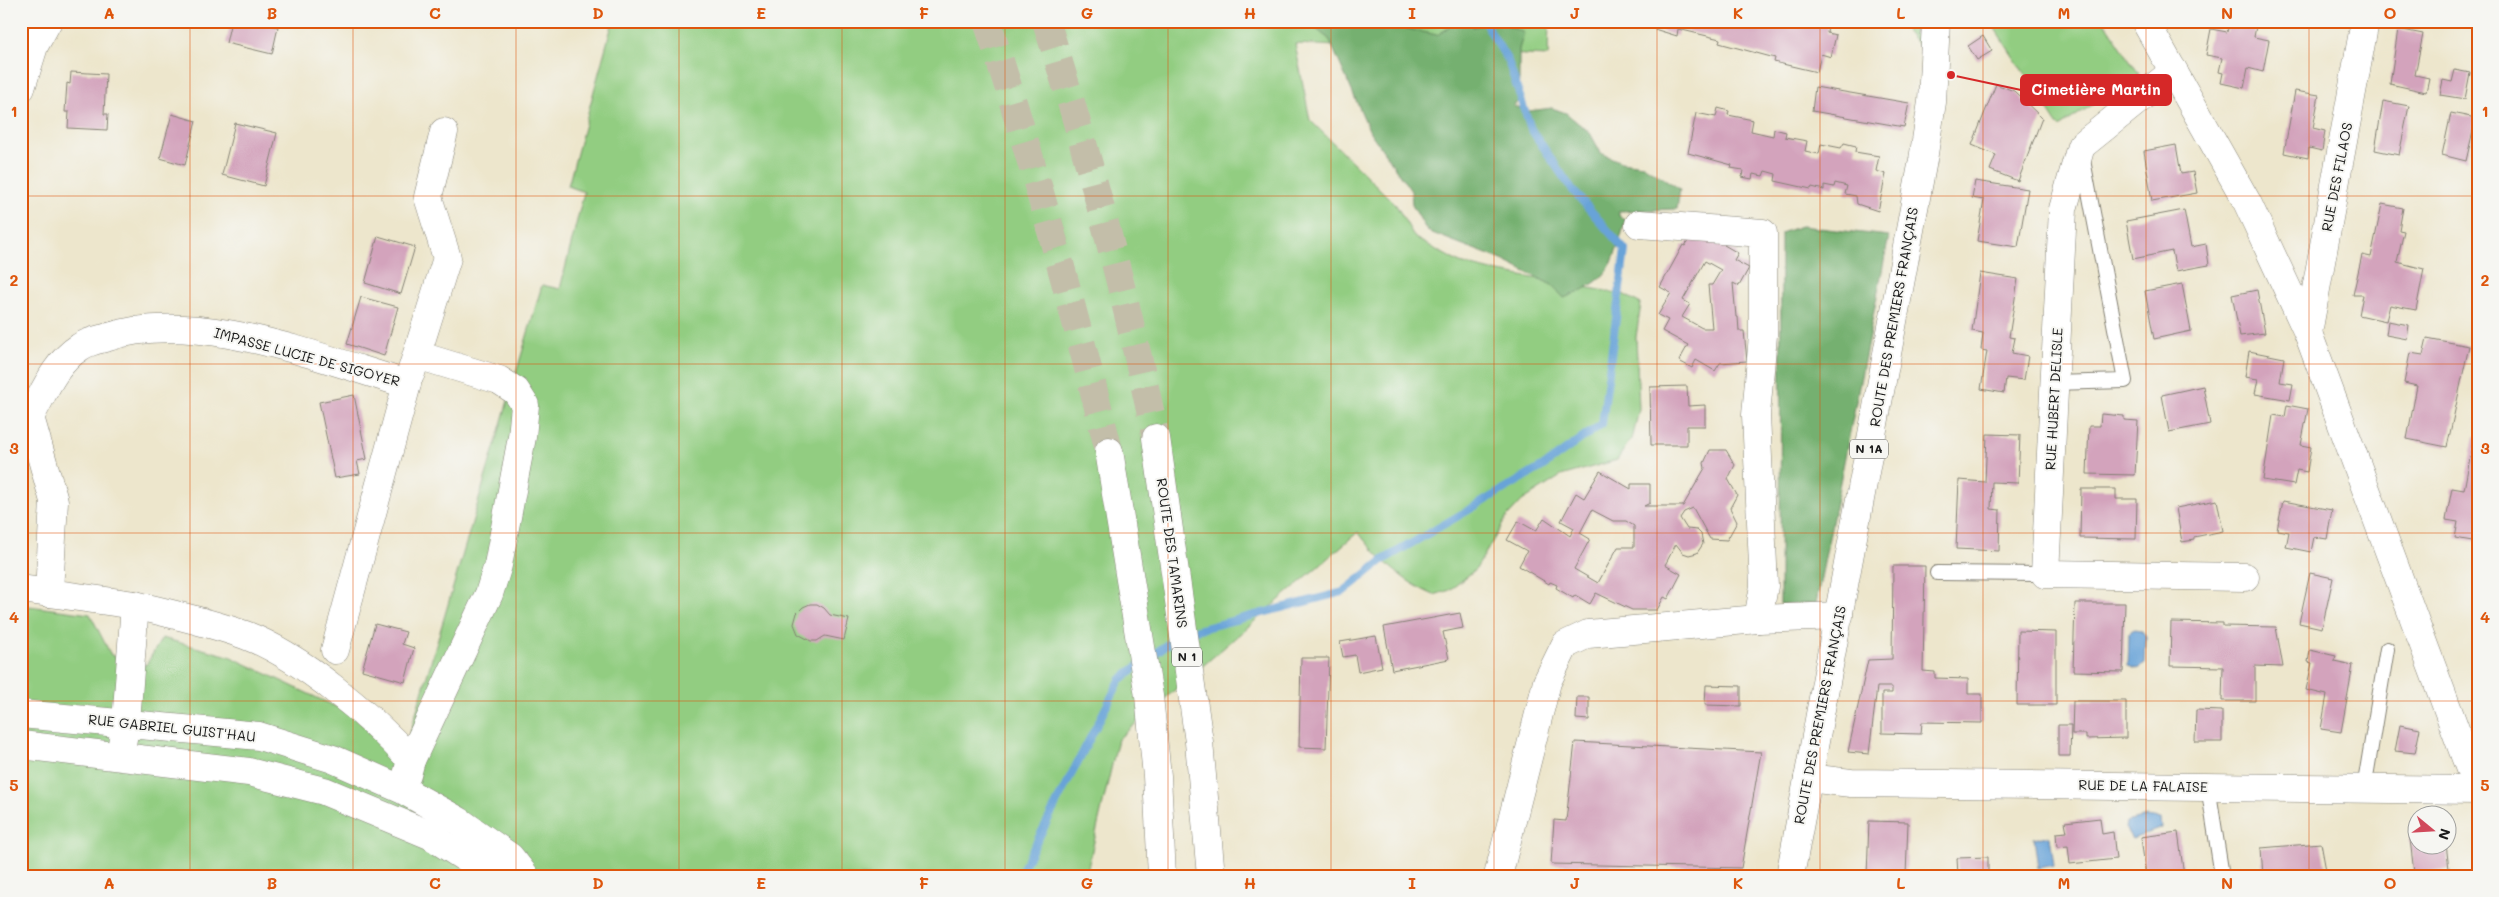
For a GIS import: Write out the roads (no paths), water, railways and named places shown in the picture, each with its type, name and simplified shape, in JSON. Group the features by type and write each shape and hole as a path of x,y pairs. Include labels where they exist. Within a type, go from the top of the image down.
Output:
{"main road":[{"path":"21,88 34,46 48,21"},
{"name":"ROUTE DES PREMIERS FRANÇAIS","path":"1790,876 1924,150 1932,102 1936,21"},
{"path":"2145,21 2247,202 2308,333 2478,790"},
{"name":"RUE DES FILAOS","path":"2308,333 2366,21"},
{"path":"2081,146 2174,72"},
{"path":"407,384 448,258 428,198 444,132"},
{"name":"RUE HUBERT DELISLE","path":"2045,574 2063,209 2081,146"},
{"path":"1639,224 1763,233 1763,335 1756,416 1764,586 1758,619"},
{"name":"IMPASSE LUCIE DE SIGOYER","path":"49,593 54,501 30,417 54,371 81,346 125,331 171,328 221,331 407,384 335,650"},
{"path":"403,790 411,760 489,594 498,565 522,437 525,405 516,391 499,380 418,355"},
{"name":"ROUTE DES TAMARINS","path":"1156,438 1199,742 1211,876"},
{"path":"1109,452 1148,696 1157,776 1162,876"},
{"path":"2045,574 2245,577"},
{"path":"21,589 135,605 196,619 247,636 287,658 334,689 384,730 411,760"},
{"path":"120,755 126,722 135,605"},
{"path":"1498,876 1547,682 1565,645 1588,634 1758,619 1839,616"},
{"name":"RUE GABRIEL GUIST'HAU","path":"21,714 126,722 259,736 333,759 403,790 459,821 510,857 525,876"},
{"path":"21,745 120,755 249,772 324,791 430,835 493,876"},
{"name":"RUE DE LA FALAISE","path":"1808,778 1851,783 2478,790"}],"lane":[{"path":"2053,383 2125,381 2081,146"},
{"path":"1936,574 2045,574"},
{"path":"2364,789 2387,649"},
{"path":"2208,786 2222,876"}],"water":[{"path":"2134,630 2141,631 2146,637 2145,664 2137,669 2128,666 2129,634"},
{"path":"2146,817 2161,819 2162,828 2132,839 2125,828 2126,822"},
{"path":"2050,836 2054,865 2038,868 2034,838"}],"waterway":[{"path":"1189,632 1343,592 1383,560 1542,467 1602,424 1625,250 1571,188 1531,129 1508,61 1484,21"},
{"path":"1149,658 1178,636"},
{"path":"1019,876 1120,680 1138,666"}],"tunnel":[{"path":"987,21 1052,235 1109,451"},
{"path":"1046,21 1078,125 1106,228 1156,438"}],"place":[{"name":"Cimetière Martin","path":"1951,75"}]}
